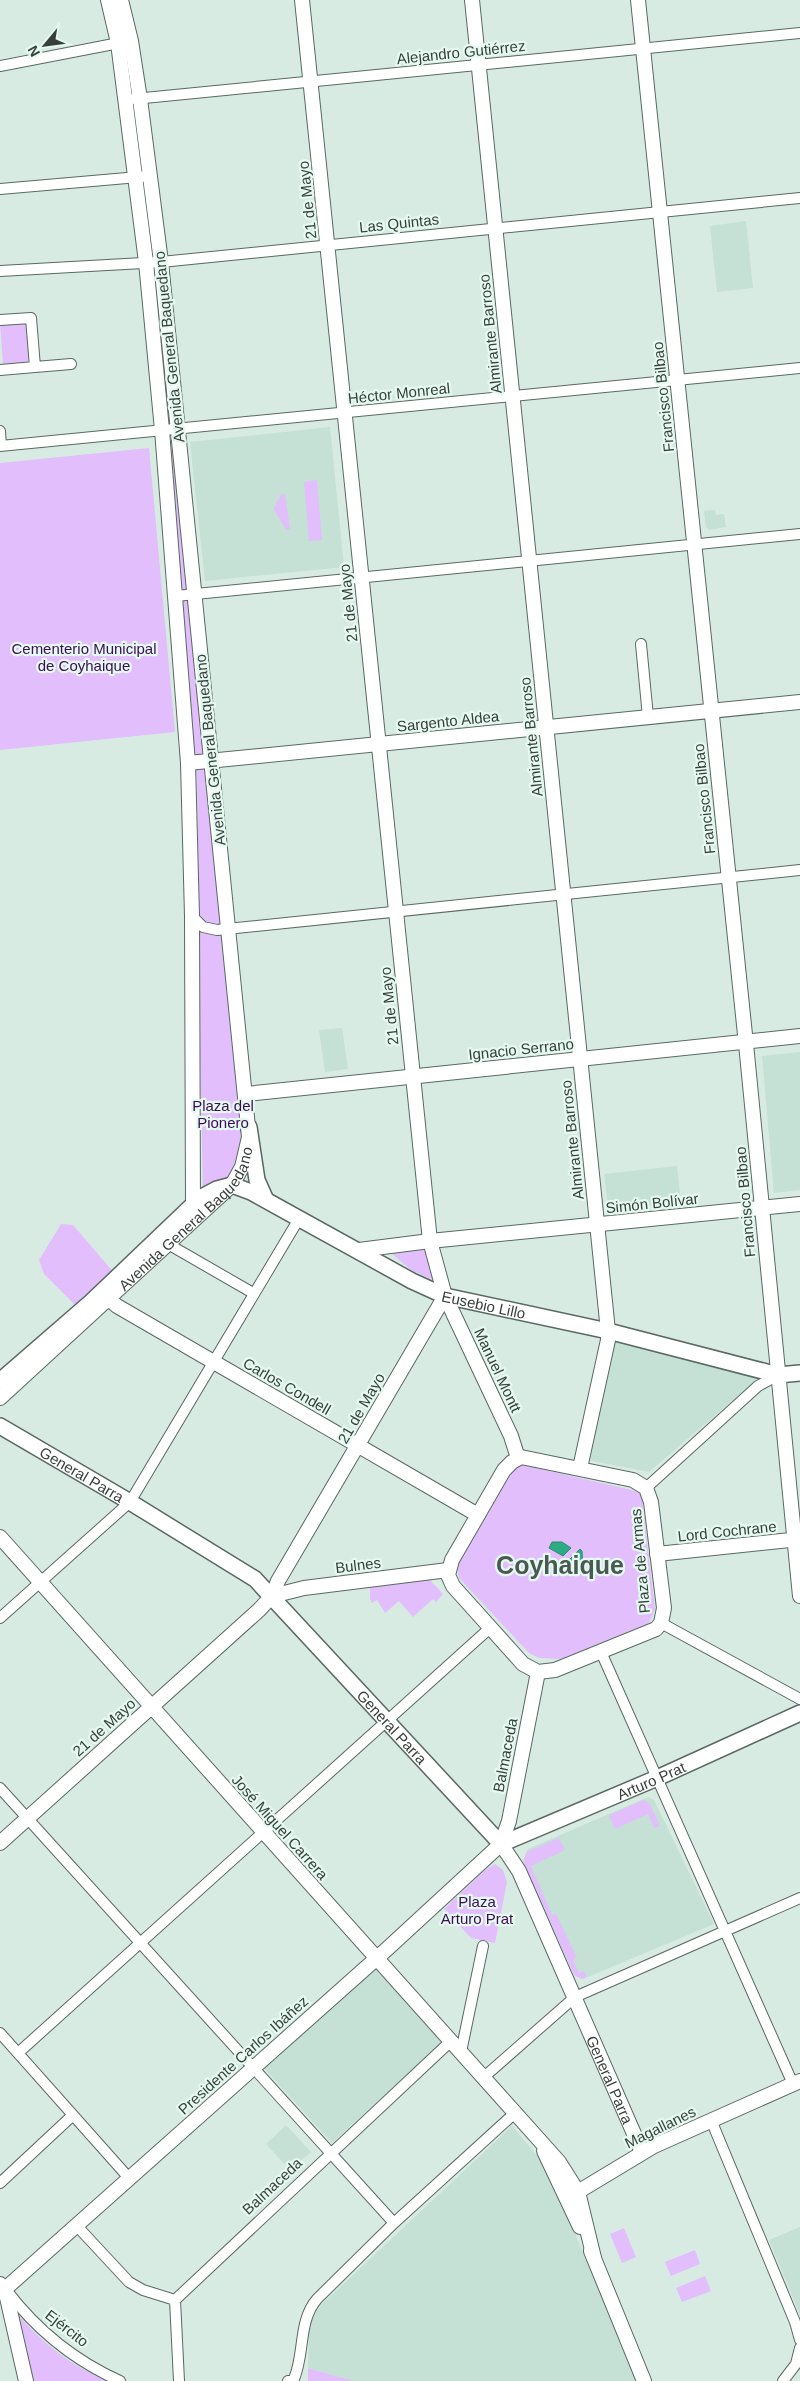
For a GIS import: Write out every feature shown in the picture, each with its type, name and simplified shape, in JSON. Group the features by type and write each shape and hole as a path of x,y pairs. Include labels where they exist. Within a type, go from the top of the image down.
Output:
{"main road":[{"path":"249,1127 257,1180 265,1198"},
{"path":"193,1205 211,1192 232,1185"},
{"name":"Eusebio Lillo","path":"232,1185 265,1198 412,1281 446,1296 608,1331 778,1375 800,1373"},
{"name":"Avenida General Baquedano","path":"0,1382 104,1295 193,1205"},
{"name":"General Parra","path":"0,1426 248,1574 272,1596 501,1844"},
{"name":"Arturo Prat","path":"501,1844 657,1778 800,1713"}],"street":[{"name":"Avenida General Baquedano","path":"108,0 124,42 140,99 146,262 176,596 188,763 192,916 193,1205"},
{"name":"Avenida General Baquedano","path":"0,1398 104,1295 168,1244 232,1185 246,1157 249,1127 160,262 126,100 121,0"},
{"name":"21 de Mayo","path":"0,1843 272,1596 288,1563 446,1296 430,1241 302,0"},
{"name":"Almirante Barroso","path":"472,0 608,1331 608,1340 580,1468"},
{"name":"Francisco Bilbao","path":"638,0 778,1375 797,1540 800,1596"},
{"name":"Alejandro Gutiérrez","path":"126,100 800,33"},
{"path":"0,66 124,42"},
{"path":"0,189 143,177"},
{"name":"Las Quintas","path":"0,270 160,262 800,198"},
{"path":"0,320 31,318 35,367"},
{"path":"0,370 71,364"},
{"name":"Héctor Monreal","path":"1,446 800,368"},
{"path":"0,431 1,446"},
{"path":"176,596 800,534"},
{"path":"641,644 648,717"},
{"name":"Sargento Aldea","path":"188,763 800,702"},
{"path":"192,916 199,924 208,929 217,930 800,870"},
{"name":"Ignacio Serrano","path":"246,1094 800,1036"},
{"name":"Simón Bolívar","path":"358,1250 800,1204"},
{"path":"0,1618 130,1502 253,1293 300,1218"},
{"path":"168,1244 253,1293"},
{"name":"Carlos Condell","path":"104,1295 117,1306 478,1515"},
{"name":"Manuel Montt","path":"446,1296 513,1441 518,1458"},
{"path":"646,1488 758,1386 778,1375"},
{"name":"Plaza de Armas","path":"518,1458 530,1457 633,1480 646,1488 650,1498 664,1608 660,1623 652,1631 555,1670 538,1672"},
{"path":"518,1458 504,1470 448,1570 451,1583 490,1628 522,1664 538,1672"},
{"name":"José Miguel Carrera","path":"0,1537 263,1833 516,2112 567,2172 572,2195 594,2258 644,2381"},
{"name":"Lord Cochrane","path":"657,1554 797,1540"},
{"path":"288,1563 293,1579 304,1588"},
{"name":"Bulnes","path":"272,1596 304,1588 448,1570"},
{"path":"660,1623 800,1699"},
{"path":"18,2053 490,1628"},
{"path":"601,1652 725,1930 797,2083"},
{"name":"Balmaceda","path":"501,1844 509,1821 538,1672"},
{"path":"0,1788 394,2223"},
{"name":"Presidente Carlos Ibáñez","path":"2,2286 76,2225 501,1844"},
{"name":"General Parra","path":"501,1844 518,1872 575,1997 642,2152"},
{"path":"484,2077 575,1997 800,1898"},
{"path":"461,2052 482,1946"},
{"path":"0,2033 129,2178"},
{"name":"Balmaceda","path":"175,2300 451,2041"},
{"name":"Magallanes","path":"572,2195 642,2152 797,2083"},
{"path":"288,2381 294,2379 299,2367 302,2338 310,2308 394,2223 516,2112"},
{"path":"0,2183 73,2115"},
{"path":"711,2120 795,2322 800,2340"},
{"path":"76,2225 129,2282 144,2290 175,2300 179,2381"},
{"path":"2,2286 26,2381"},
{"name":"Ejército","path":"2,2286 42,2332 94,2369 120,2381"},
{"path":"783,2381 796,2364 800,2348"}],"shaded area":[{"path":"746,221 753,288 717,292 710,226"},
{"path":"330,427 344,567 205,581 190,442"},
{"path":"715,510 716,515 724,514 726,527 709,530 706,527 704,511"},
{"path":"342,1028 348,1069 325,1072 319,1030"},
{"path":"800,1052 800,1190 774,1193 762,1056"},
{"path":"677,1166 681,1203 609,1212 604,1174"},
{"path":"614,1337 761,1376 649,1472 587,1460"},
{"path":"552,1542 562,1542 571,1548 563,1556 549,1548"},
{"path":"580,1549 582,1551 583,1569 569,1560"},
{"path":"648,1797 654,1800 714,1924 583,1979 576,1976 525,1855 528,1849"},
{"path":"374,1966 443,2041 332,2143 261,2065"},
{"path":"286,2125 311,2152 290,2170 266,2144"},
{"path":"512,2126 546,2166 638,2381 353,2381 308,2368 309,2330 315,2313 323,2303"},
{"path":"800,2227 800,2315 769,2240"}],"green space":[{"path":"157,285 170,420 168,418"},
{"path":"26,319 31,362 3,366 0,321"},
{"name":"Cementerio Municipal de Coyhaique","path":"149,448 175,732 0,750 0,463"},
{"name":"Plaza del Pionero","path":"170,448 174,449 192,613 205,779 244,1126 237,1165 230,1178 203,1194 197,780"},
{"path":"317,480 322,540 309,541 304,482"},
{"path":"281,494 285,494 290,529 286,530 274,509"},
{"path":"61,1224 73,1225 116,1275 79,1309 44,1274 39,1260"},
{"path":"426,1249 433,1280 411,1270 392,1254 402,1251"},
{"path":"523,1465 639,1493 642,1498 655,1609 649,1623 561,1659 539,1658 529,1653 459,1578 457,1567 513,1470"},
{"path":"430,1580 443,1594 436,1602 433,1599 413,1617 399,1601 385,1613 377,1600 372,1603 370,1599 370,1587"},
{"path":"644,1800 650,1804 660,1826 654,1828 648,1814 615,1829 609,1815"},
{"path":"559,1838 565,1850 531,1866 552,1915 556,1914 577,1958 573,1960 579,1973 584,1971 587,1976 582,1979 574,1975 523,1861 527,1852"},
{"name":"Plaza Arturo Prat","path":"495,1864 503,1870 507,1882 495,1943 471,1938 444,1909 485,1870"},
{"path":"624,2228 636,2257 622,2263 610,2234"},
{"path":"695,2250 700,2264 671,2276 665,2262"},
{"path":"705,2276 711,2291 682,2302 676,2288"},
{"path":"16,2312 36,2334 57,2352 81,2368 107,2381 31,2381"},
{"path":"308,2368 353,2381 308,2381"}],"district":[{"name":"Coyhaique","path":"560,1565"}]}
